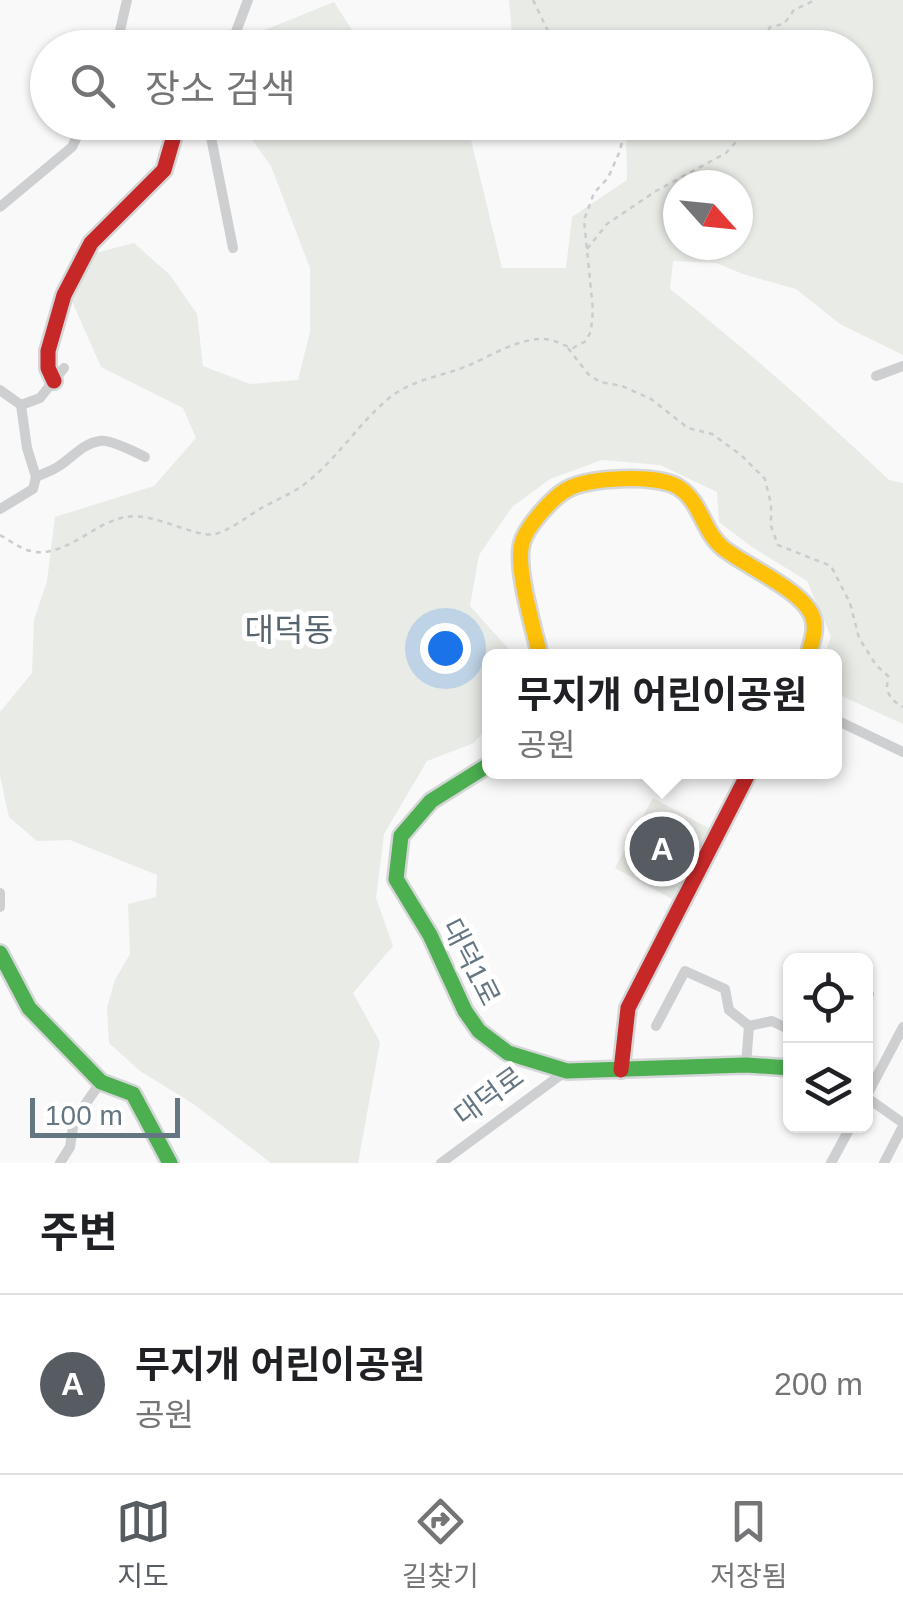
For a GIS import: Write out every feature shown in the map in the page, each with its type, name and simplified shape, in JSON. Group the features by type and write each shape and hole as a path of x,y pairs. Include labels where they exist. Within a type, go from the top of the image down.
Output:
{"street":[{"path":"120,30 126,0"},
{"path":"237,30 248,0"},
{"path":"0,207 75,140"},
{"path":"21,406 40,398 59,375 48,368 54,324 91,243 164,170 173,140"},
{"path":"212,140 233,248"},
{"path":"876,376 903,366"},
{"path":"0,390 21,406 36,476 34,489 0,509"},
{"path":"36,476 57,468 99,441 127,447 145,457"},
{"path":"538,649 522,577 522,542 543,509 568,488 637,477 678,487 699,508 720,547 792,593 814,616 810,649"},
{"path":"842,723 903,752"},
{"name":"대덕1로","path":"482,768 431,801 402,836 396,879 478,1031 508,1053 567,1070 783,1068"},
{"path":"621,1070 628,1008 745,779"},
{"path":"0,893 0,907"},
{"path":"0,953 30,1008 101,1082 133,1094 170,1163"},
{"path":"656,1026 685,971 725,989 729,1010 749,1026 772,1022 783,1027"},
{"path":"746,1065 749,1026"},
{"path":"873,1084 903,1028"},
{"name":"대덕로","path":"440,1163 567,1070"},
{"path":"60,1163 70,1147 74,1120 101,1082"},
{"path":"873,1102 903,1124 884,1163"},
{"path":"831,1163 847,1133"}],"path":[{"path":"533,0 547,30"},
{"path":"769,30 784,24 794,10 814,0"},
{"path":"0,536 29,551 45,552 128,516 216,534 300,488 379,407 412,383 535,340 548,338 573,348 586,341 593,310 584,220 594,192 608,178 622,140"},
{"path":"586,250 608,224 656,191 726,153 738,140"},
{"path":"568,347 588,374 600,382 633,390 688,428 712,434 765,479 778,545 831,566 850,603 860,638 876,665 888,676 888,694 903,707"}],"shaded area":[{"path":"509,0 903,0 903,355 840,324 796,289 716,263 673,261 670,289 889,480 903,483 903,724 842,696 842,649 827,649 831,637 807,581 719,522 717,492 660,465 602,460 550,479 512,507 479,555 470,606 509,649 482,649 482,733 474,743 427,761 384,834 376,898 393,946 353,993 380,1042 358,1163 271,1163 192,1103 140,1071 109,1043 107,1008 115,980 130,954 128,904 156,897 157,875 70,840 37,841 9,817 0,776 0,712 32,673 34,620 47,581 55,517 154,486 196,438 183,408 101,367 71,299 80,257 134,243 170,275 197,314 203,366 250,384 298,380 310,332 310,268 271,166 252,140 471,140 502,268 566,268 572,217 627,180 626,140 873,140 873,30 512,30"},
{"path":"334,2 352,30 265,30"},
{"path":"653,798 710,829 672,899 615,868"}],"traffic: fast":[{"path":"482,769 431,801 401,836 396,879 430,935 465,1011 479,1031 508,1053 567,1071 746,1065 783,1068"},
{"path":"0,953 29,1008 101,1082 133,1094 170,1163"}],"traffic: slow":[{"path":"538,649 521,567 524,536 540,514 566,490 589,482 622,479 668,483 686,493 723,548 808,608 814,623 810,649"}],"traffic: jam":[{"path":"54,381 48,368 48,351 64,295 91,243 164,170 173,140"},
{"path":"621,1070 628,1008 745,779"}],"place":[{"name":"무지개 어린이공원","path":"662,849"}],"district":[{"name":"대덕동","path":"289,630"}]}
